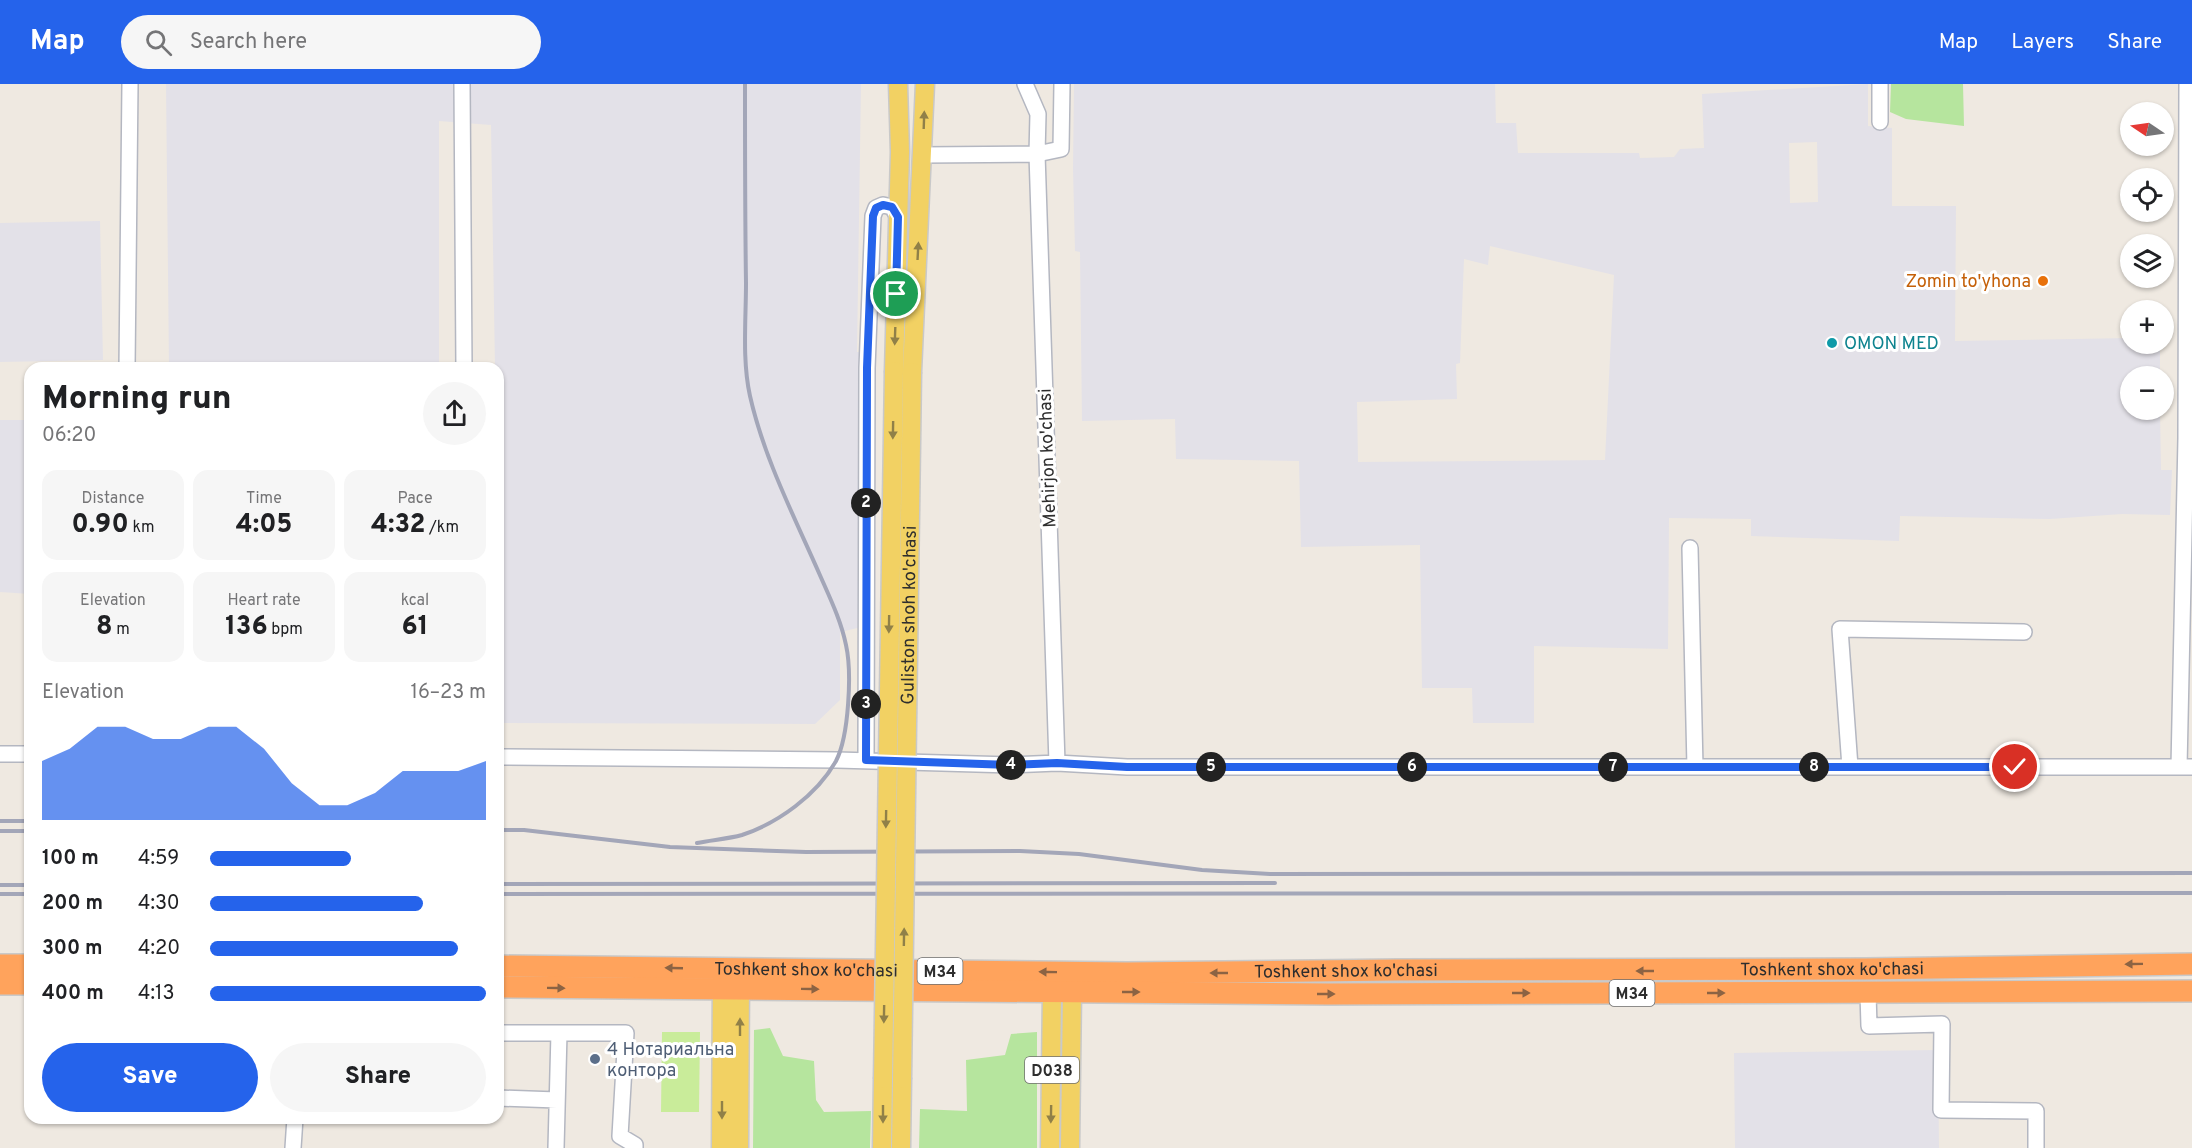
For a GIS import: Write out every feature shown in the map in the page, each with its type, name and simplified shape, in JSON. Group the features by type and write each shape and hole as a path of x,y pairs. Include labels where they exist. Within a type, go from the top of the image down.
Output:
{"highway":[{"name":"Toshkent shox ko'chasi","path":"504,987 731,979 1127,973 2192,964"},
{"path":"0,965 24,965"},
{"name":"Toshkent shox ko'chasi","path":"504,966 731,979 1062,992 2192,991"},
{"path":"1397,970 1398,993"},
{"path":"0,984 24,984"}],"main road":[{"name":"Guliston shoh ko'chasi","path":"898,84 898,217 903,371 901,1148"},
{"name":"Guliston shoh ko'chasi","path":"882,1148 903,371 923,155 925,84"},
{"path":"722,1148 731,979"},
{"path":"731,979 739,1148"},
{"name":"D038","path":"1050,1148 1062,992"},
{"name":"D038","path":"1062,992 1070,1148"}],"street":[{"path":"127,362 130,84"},
{"path":"462,84 464,362"},
{"name":"Mehirjon ko'chasi","path":"1025,84 1038,114 1037,154 1057,763"},
{"path":"923,155 1037,154 1061,149 1062,84"},
{"path":"1880,84 1880,122"},
{"path":"504,757 866,760 1011,765 1057,763 1127,767 2186,767 2189,437 2187,84"},
{"path":"866,760 867,368 872,226 876,208 883,205 892,207 898,217"},
{"path":"1690,548 1695,767"},
{"path":"1850,767 1840,629 2024,632"},
{"path":"0,754 24,754"},
{"path":"1868,993 1869,1026 1942,1024 1941,1110 2036,1111 2036,1148"},
{"path":"504,1033 626,1033 620,1136 635,1145 635,1148"},
{"path":"556,1148 559,1033"},
{"path":"504,1098 557,1100"},
{"path":"293,1148 295,1124"}],"shaded area":[{"path":"166,84 861,84 857,352 861,352 862,627 840,632 840,700 815,724 504,723 504,362 495,362 491,125 439,121 439,362 169,362"},
{"path":"1074,84 1495,84 1496,123 1516,123 1518,153 1639,153 1640,158 1674,157 1680,149 1704,148 1702,94 1868,84 1868,126 1892,128 1892,206 1956,206 1955,341 2120,338 2120,354 2160,354 2160,366 2120,366 2120,420 2160,420 2161,470 2172,470 2170,515 2122,514 2050,519 1900,516 1899,541 1751,536 1751,519 1669,518 1668,649 1534,646 1534,723 1473,723 1472,688 1422,688 1420,545 1301,547 1299,461 1176,459 1175,419 1082,421 1080,252 1075,251","holes":["1817,142 1818,202 1790,203 1789,143","1490,246 1614,275 1605,460 1358,462 1357,402 1457,399 1456,364 1460,363 1464,259 1488,265"]},
{"path":"100,221 103,360 0,362 0,223"},
{"path":"0,420 24,420 24,594 0,592"},
{"path":"1938,1050 1939,1148 1735,1148 1734,1053"}],"green space":[{"path":"1891,84 1963,84 1964,126 1906,119 1890,112"},
{"path":"770,1028 783,1056 814,1061 816,1100 824,1112 871,1111 870,1148 753,1148 754,1030"},
{"path":"662,1032 700,1032 699,1112 661,1112"},
{"path":"1037,1032 1037,1148 919,1148 920,1109 967,1111 966,1060 1005,1055 1011,1034"}],"railway":[{"path":"697,843 742,835 756,830 783,815 807,796 836,761 844,736 848,704 848,657 841,626 771,464 750,396 745,340 745,84"},
{"path":"0,821 24,821"},
{"path":"504,830 524,830 670,847 806,852 1020,851 1079,854 1202,870 1270,874 2192,873"},
{"path":"0,831 24,831"},
{"path":"504,884 1275,883"},
{"path":"0,885 24,885"},
{"path":"504,894 2192,893"},
{"path":"0,894 24,894"}],"place":[{"name":"Zomin to'yhona","path":"2043,281"},
{"name":"OMON MED","path":"1832,343"},
{"name":"4 Нотариальна контора","path":"595,1059"}],"route":[{"path":"896,294 898,217 892,207 883,205 876,208 873,216 867,368 866,760 1011,765 1057,763 1127,767 2015,767"}]}
